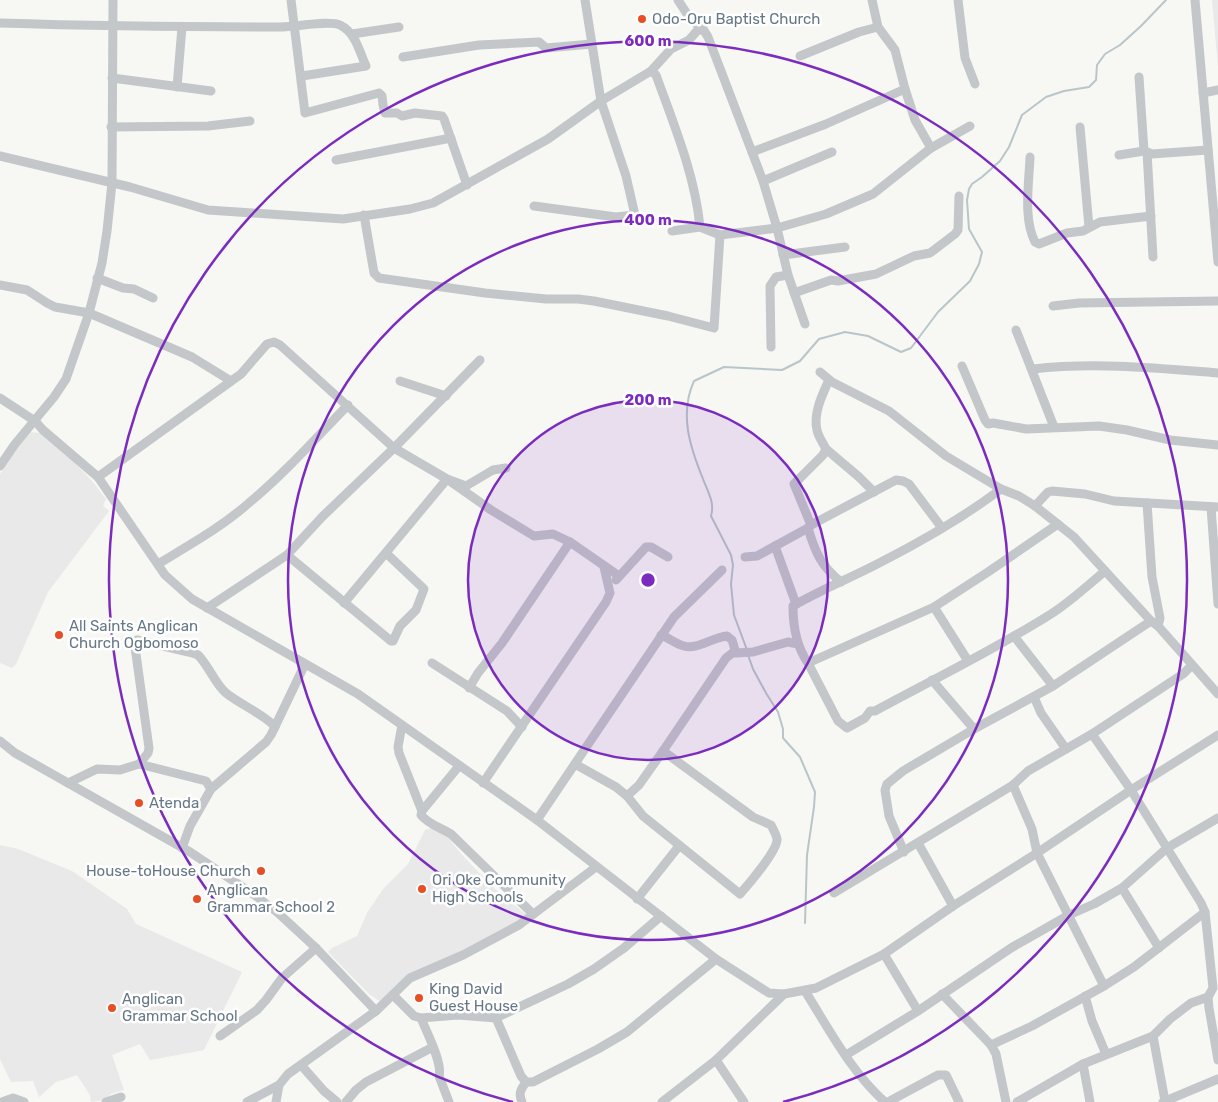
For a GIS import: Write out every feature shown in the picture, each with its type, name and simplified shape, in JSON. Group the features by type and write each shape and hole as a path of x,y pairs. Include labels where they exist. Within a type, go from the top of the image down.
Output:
{"street":[{"path":"0,466 54,398 66,379 89,313 105,249 112,183 112,0"},
{"path":"291,0 302,76 305,113 379,93 382,96 385,113 397,113 402,116 415,114 442,116 467,185"},
{"path":"534,206 616,217 635,215 624,167 601,101 585,0"},
{"path":"678,0 691,20 703,29 708,36 763,181 788,275 805,324"},
{"path":"872,0 878,27 896,50 905,89 915,120 930,148"},
{"path":"958,0 965,58 975,84"},
{"path":"1195,0 1218,262"},
{"path":"0,23 182,27 294,27 328,23 339,25 352,34 366,66 302,76"},
{"path":"177,87 182,27"},
{"path":"352,34 399,27"},
{"path":"800,56 859,32 878,27"},
{"path":"0,156 112,183 208,210 343,219 410,209 433,203 548,138 601,101 651,71 671,49 689,40 697,31 703,29"},
{"path":"403,57 480,45 539,42 546,48 592,44"},
{"path":"651,71 656,75 683,150 698,206 700,228"},
{"path":"1139,77 1153,257"},
{"path":"112,78 211,91"},
{"path":"752,152 826,124 905,89"},
{"path":"1203,93 1218,90"},
{"path":"111,127 208,126 250,121"},
{"path":"672,231 700,228 720,235 777,228 826,214 873,194 930,148 970,126"},
{"path":"1080,127 1089,227"},
{"path":"336,160 451,138"},
{"path":"1120,154 1208,150"},
{"path":"763,181 832,152"},
{"path":"1030,157 1028,217 1030,233 1035,242 1039,244 1067,233 1083,231 1100,222 1151,216"},
{"path":"794,293 831,280 838,281 876,274 914,256 930,253 956,234 958,230 959,196"},
{"path":"364,215 374,273 379,278 485,293 546,299 594,301 668,316 714,328 720,235"},
{"path":"783,256 845,247"},
{"path":"771,347 770,286 776,277 788,275"},
{"path":"97,278 123,288 134,289 153,298"},
{"path":"0,284 27,290 55,307 89,313 192,357 231,381"},
{"path":"1053,306 1079,303 1218,301"},
{"path":"1016,330 1033,369 1054,427"},
{"path":"98,477 242,374 267,344 274,342 280,345 348,405 394,448 447,479 491,510 534,536 553,534 570,542 619,576"},
{"path":"207,608 287,555 322,517 394,448 480,360"},
{"path":"1033,369 1061,366 1124,365 1218,372"},
{"path":"962,366 988,424 993,423 1026,429 1099,426 1170,440 1218,445"},
{"path":"820,372 830,380 889,411 946,456 1001,489 1019,496 1058,524 1074,537 1218,694"},
{"path":"830,380 822,396 816,417 817,432 826,449 860,477 874,492"},
{"path":"400,381 446,396"},
{"path":"0,398 35,421 98,477 165,575 192,599 358,694 537,820 716,959 769,993 784,994 816,988 884,954 954,906 1218,735"},
{"path":"158,564 220,526 249,503 348,405"},
{"path":"826,449 822,456 794,484 810,527 813,544 822,563 828,572 841,582"},
{"path":"447,479 466,486 493,470 506,468"},
{"path":"344,603 447,479"},
{"path":"745,557 757,556 896,480 903,480 909,484 942,528"},
{"path":"1001,489 971,511 884,561 793,606 793,621 798,644 838,720 847,728 865,718 870,711 875,711 1014,636 1067,603 1105,571"},
{"path":"1035,506 1048,492 1052,491 1085,494 1114,501 1214,507 1218,604"},
{"path":"904,852 889,816 885,790 887,784 903,771 974,729 1053,686 1160,618 1151,564 1147,503"},
{"path":"808,663 934,607 1058,524"},
{"path":"469,688 478,672 502,643 570,542"},
{"path":"609,587 646,546 668,557"},
{"path":"775,546 796,604"},
{"path":"287,555 393,641 400,626 419,605 424,588 386,553"},
{"path":"483,783 606,602 610,593 604,567"},
{"path":"537,820 674,617 722,570"},
{"path":"934,607 968,662"},
{"path":"661,635 686,647 727,636 732,640 735,651"},
{"path":"1014,636 1053,686"},
{"path":"68,783 97,769 120,770 138,764 148,753 149,748 135,647 137,640 193,652 198,655 225,692 263,717 275,722"},
{"path":"735,651 736,653 753,652 788,642 798,644"},
{"path":"627,796 639,785 726,658 735,651"},
{"path":"432,663 507,711 522,727"},
{"path":"182,848 190,826 211,789 266,742 305,664"},
{"path":"834,893 1013,785 1028,771 1092,734 1183,674 1192,665"},
{"path":"932,680 974,729"},
{"path":"1034,697 1041,713 1066,749"},
{"path":"402,726 398,747 399,753 423,818 451,834 533,914"},
{"path":"1092,734 1131,790 1205,912 1214,960 1213,988 1208,997 1218,1060"},
{"path":"0,741 15,753 182,848 253,894 277,912 316,948 376,1011"},
{"path":"574,764 616,787 627,796 643,816 740,894 759,872 776,844 777,839 771,824 753,817 664,751"},
{"path":"138,764 206,781 211,789"},
{"path":"422,811 459,766"},
{"path":"1013,785 1032,829 1037,853 1104,986"},
{"path":"846,1055 918,1011 996,957 1069,915 1094,904 1122,888 1167,848 1218,818"},
{"path":"918,843 954,906"},
{"path":"637,899 679,846"},
{"path":"247,1102 279,1085 288,1074 376,1011 410,978 463,955 519,925 596,867"},
{"path":"1122,888 1159,948"},
{"path":"991,1045 1032,1026 1104,986 1134,967 1205,912"},
{"path":"393,995 414,1016 421,1018 458,1014 496,1018 568,984 594,969 624,948 661,916"},
{"path":"220,1036 257,1010 282,978 316,948"},
{"path":"884,954 918,1011"},
{"path":"526,1082 533,1082 627,1032 716,959"},
{"path":"805,991 868,1086 887,1102 938,1075 946,1075 958,1102"},
{"path":"662,1102 716,1060 784,994"},
{"path":"942,994 991,1045 996,1054 1006,1102"},
{"path":"1085,996 1092,1021 1106,1054"},
{"path":"1017,1102 1083,1064 1153,1036 1170,1019 1191,1003 1208,997"},
{"path":"421,1018 433,1047 440,1073 439,1076 449,1102"},
{"path":"496,1018 521,1076 526,1082"},
{"path":"1153,1036 1164,1102 1218,1079"},
{"path":"346,1102 366,1082 433,1047"},
{"path":"716,1060 744,1102"},
{"path":"1083,1064 1090,1102"},
{"path":"301,1065 324,1091 337,1102"},
{"path":"522,1102 520,1090 526,1082"},
{"path":"276,1102 279,1085"},
{"path":"106,1102 121,1097"},
{"path":"2,1102 13,1098 24,1102"}],"shaded area":[{"path":"1212,0 1218,0 1218,66"},
{"path":"29,432 40,433 72,460 106,499 103,506 109,511 48,592 16,664 12,668 0,663 0,474"},
{"name":"Ori Oke Community High Schools","path":"431,828 447,836 462,855 496,890 528,916 452,957 426,967 381,1002 369,994 328,952 332,948 357,936 367,913 383,889 408,864 425,830"},
{"name":"Anglican Grammar School","path":"0,845 18,849 72,871 127,909 136,924 242,972 204,1050 150,1060 140,1044 112,1055 124,1090 111,1094 104,1100 91,1102 90,1095 77,1075 56,1082 39,1097 33,1081 11,1082 0,1059"}],"waterway":[{"path":"747,650 734,615 731,555 711,516 710,498 690,443 687,406 694,381 724,367 782,370 800,361 819,339 845,332 868,336 901,352 911,348 938,312 970,281 979,264 982,252 969,229 967,200 969,189 972,184 1000,161 1009,147 1022,115 1046,97 1064,91 1089,87 1096,80 1097,65 1105,54 1120,45 1166,0"},
{"path":"748,655 753,669 778,712 783,729 783,738 800,757 815,792 807,855 805,923"}],"place":[{"name":"Odo-Oru Baptist Church","path":"642,19"},
{"name":"All Saints Anglican Church Ogbomoso","path":"59,635"},
{"name":"Atenda","path":"139,803"},
{"name":"House-toHouse Church","path":"261,871"},
{"name":"Ori Oke Community High Schools","path":"422,889"},
{"name":"Anglican Grammar School 2","path":"197,899"},
{"name":"King David Guest House","path":"419,998"},
{"name":"Anglican Grammar School","path":"112,1008"}]}
